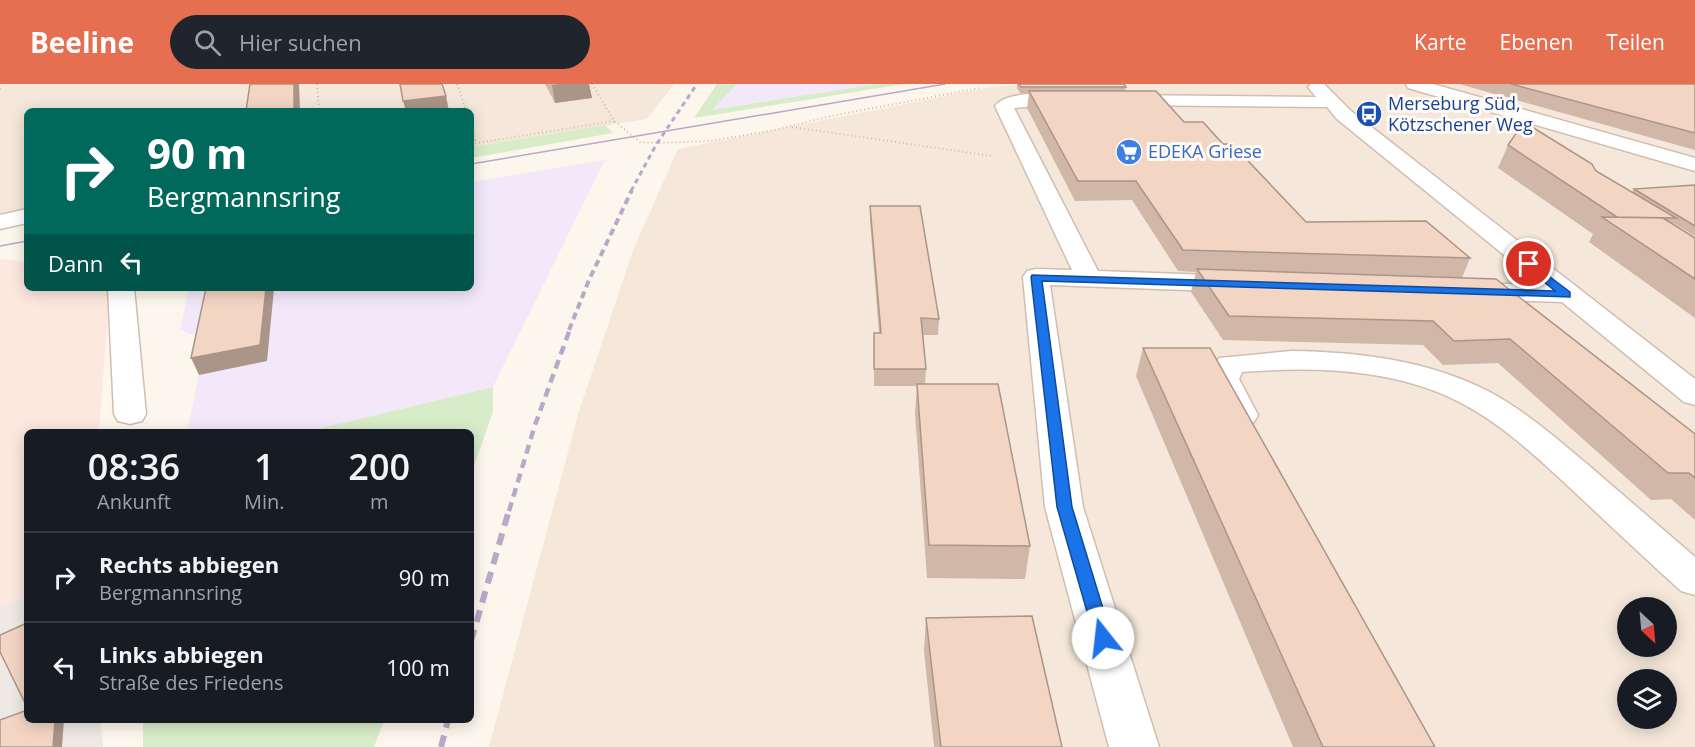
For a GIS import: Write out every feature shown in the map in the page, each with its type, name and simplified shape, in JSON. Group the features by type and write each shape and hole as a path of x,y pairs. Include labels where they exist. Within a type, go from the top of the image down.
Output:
{"street":[{"path":"1313,84 1566,294 1695,395"},
{"path":"1414,84 1695,165"},
{"path":"1444,94 1475,86"},
{"path":"1089,279 1004,106 1013,101 1037,99 1332,102"},
{"path":"0,222 24,217"},
{"path":"1134,747 1064,507 1036,277 1268,285"},
{"path":"1435,290 1566,294"},
{"path":"121,291 130,414"},
{"path":"1261,446 1231,398 1223,379 1230,364 1283,359 1383,366 1440,383 1475,397 1529,433 1695,580"}],"path":[{"path":"317,84 319,108"},
{"path":"457,84 465,108"},
{"path":"592,84 614,121 640,142 657,143 710,141 991,86"},
{"path":"474,135 476,143 614,121"},
{"path":"788,126 1033,162"}],"shaded area":[{"path":"0,84 674,84 647,119 474,147 474,108 24,108 24,214 0,219"},
{"path":"737,84 876,84 711,110"},
{"path":"1028,84 1695,84 1695,747 489,747 579,411 634,248 678,149 990,87"},
{"path":"605,160 493,387 318,429 188,429 206,340 180,330 188,291 474,291 474,182"},
{"path":"0,259 24,262 24,291 110,291 99,429 24,429 24,597 0,607"},
{"path":"24,597 24,723 100,723 103,747 0,747 0,607"}],"green space":[{"path":"717,84 737,84 712,110 876,84 904,84 694,118"},
{"path":"605,125 613,133 474,157 474,147"},
{"path":"493,387 493,412 474,466 474,429 318,429"},
{"path":"143,723 383,723 374,747 143,747"}],"building":[{"path":"250,84 294,84 294,108 246,108"},
{"path":"400,84 442,84 446,96 403,101"},
{"path":"1019,84 1124,84 1126,87 1021,87"},
{"path":"1511,84 1695,84 1695,133"},
{"path":"1029,91 1156,91 1184,122 1203,122 1223,144 1232,144 1306,222 1426,221 1470,258 1183,250 1136,181 1078,181"},
{"path":"1524,122 1592,164 1596,171 1676,218 1617,217 1508,145"},
{"path":"1695,185 1695,226 1634,189"},
{"path":"870,206 920,206 939,319 921,318 926,369 874,369 874,333 881,333"},
{"path":"1602,217 1663,218 1695,238 1695,279"},
{"path":"1197,269 1496,279 1695,434 1695,478 1689,473 1668,473 1510,339 1454,341 1433,321 1229,316"},
{"path":"205,291 266,291 260,345 191,358"},
{"path":"1143,348 1210,348 1435,747 1323,747"},
{"path":"917,384 998,384 1030,546 929,545"},
{"path":"1032,616 1062,747 941,747 926,618"},
{"path":"24,624 24,701 0,652 0,635"},
{"path":"24,711 24,723 55,723 53,747 0,747 0,720"}],"tram line":[{"path":"474,163 945,84"},
{"path":"0,246 24,242"}],"railway":[{"path":"631,191 656,145 697,84"},
{"path":"569,330 589,280 632,190"},
{"path":"509,511 535,425 570,329"},
{"path":"474,631 509,510"},
{"path":"441,747 447,723"}],"place":[{"name":"Merseburg Süd, Kötzschener Weg","path":"1369,114"},
{"name":"EDEKA Griese","path":"1129,152"}],"route":[{"path":"1103,638 1064,507 1036,277 1566,294 1529,264"}]}
